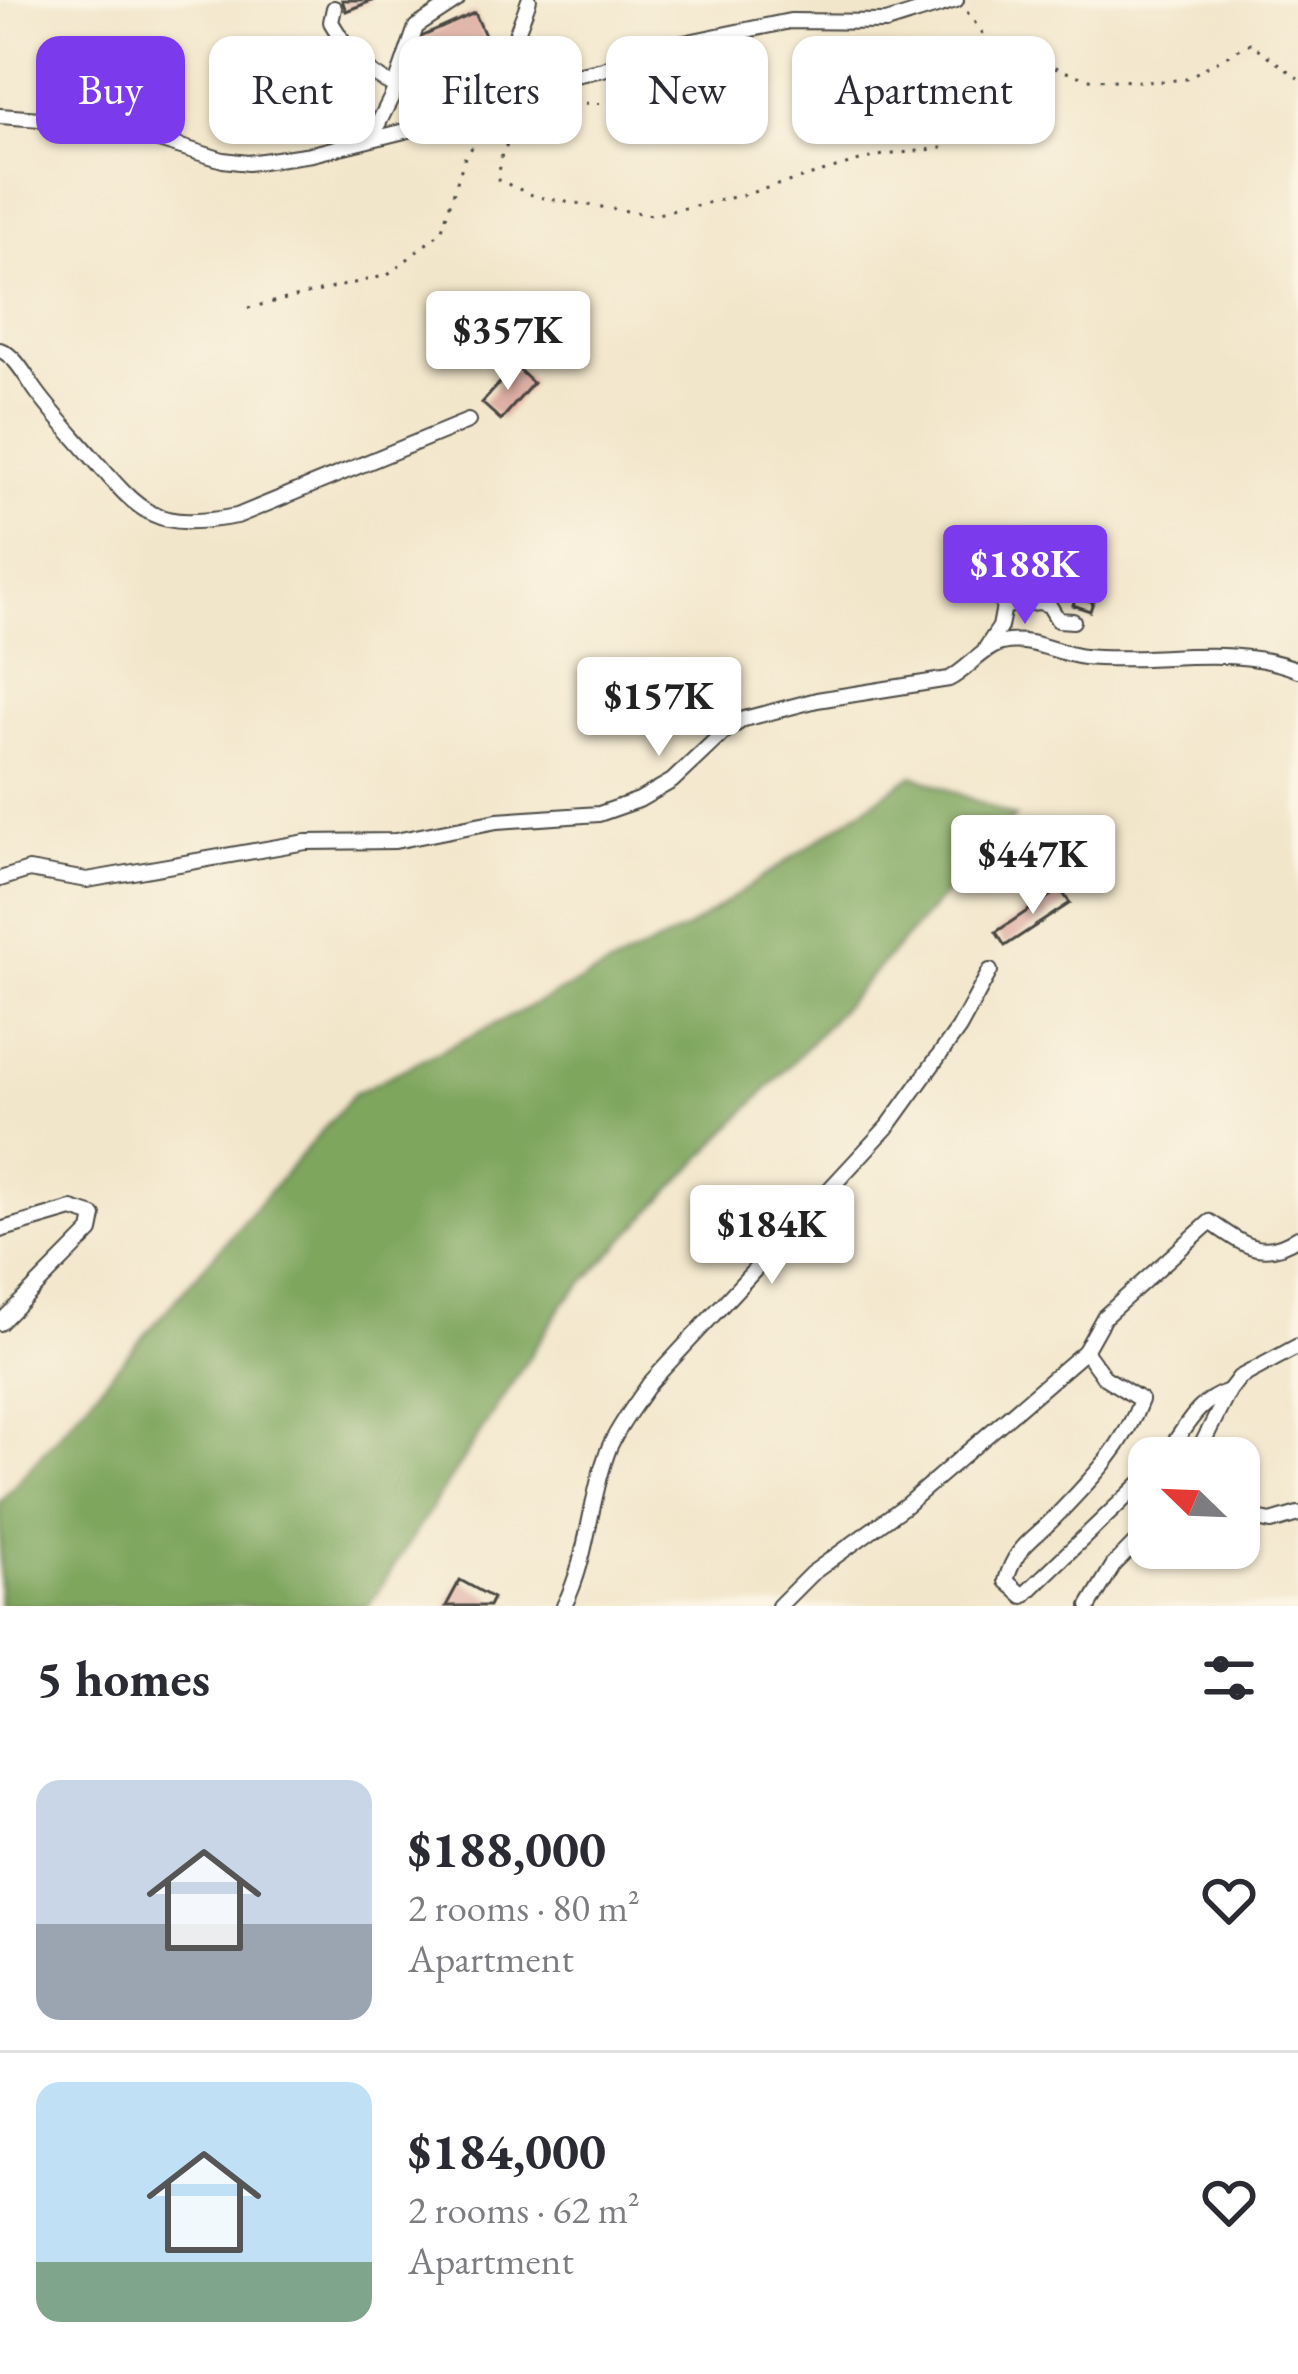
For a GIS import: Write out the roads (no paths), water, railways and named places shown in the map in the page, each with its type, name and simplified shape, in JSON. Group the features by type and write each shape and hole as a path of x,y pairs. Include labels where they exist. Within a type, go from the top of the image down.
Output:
{"street":[{"path":"375,129 416,27 457,0"},
{"path":"516,36 529,0"},
{"path":"582,73 645,51 736,30 808,19 886,22 958,0"},
{"path":"334,8 332,22 346,47 369,75 395,86"},
{"path":"0,116 107,124 235,163 312,154 349,144"},
{"path":"0,350 10,354 121,493 139,508 166,520 237,516 468,421"},
{"path":"980,658 1000,627 1004,606 990,586 991,570 1006,561"},
{"path":"1004,606 1040,602 1049,604 1058,620 1073,621"},
{"path":"0,879 29,869 87,880 306,842 395,841 497,821 598,814 639,800 672,781 744,719 818,700 949,679 998,643 1022,642 1081,657 1243,657 1298,670"},
{"path":"564,1606 602,1471 622,1423 650,1383 889,1125 959,1028 990,971"},
{"path":"0,1230 72,1209 94,1216 91,1231 0,1323"},
{"path":"778,1606 1085,1351 1104,1317 1210,1222 1244,1245 1268,1251 1298,1237"},
{"path":"1206,1437 1239,1378 1298,1346"},
{"path":"1085,1351 1104,1378 1142,1400 1104,1465 1012,1556 1006,1581 1023,1596 1128,1494"},
{"path":"1178,1437 1209,1397 1229,1390"},
{"path":"1260,1520 1271,1522 1298,1514"},
{"path":"1089,1606 1128,1551"}]}
